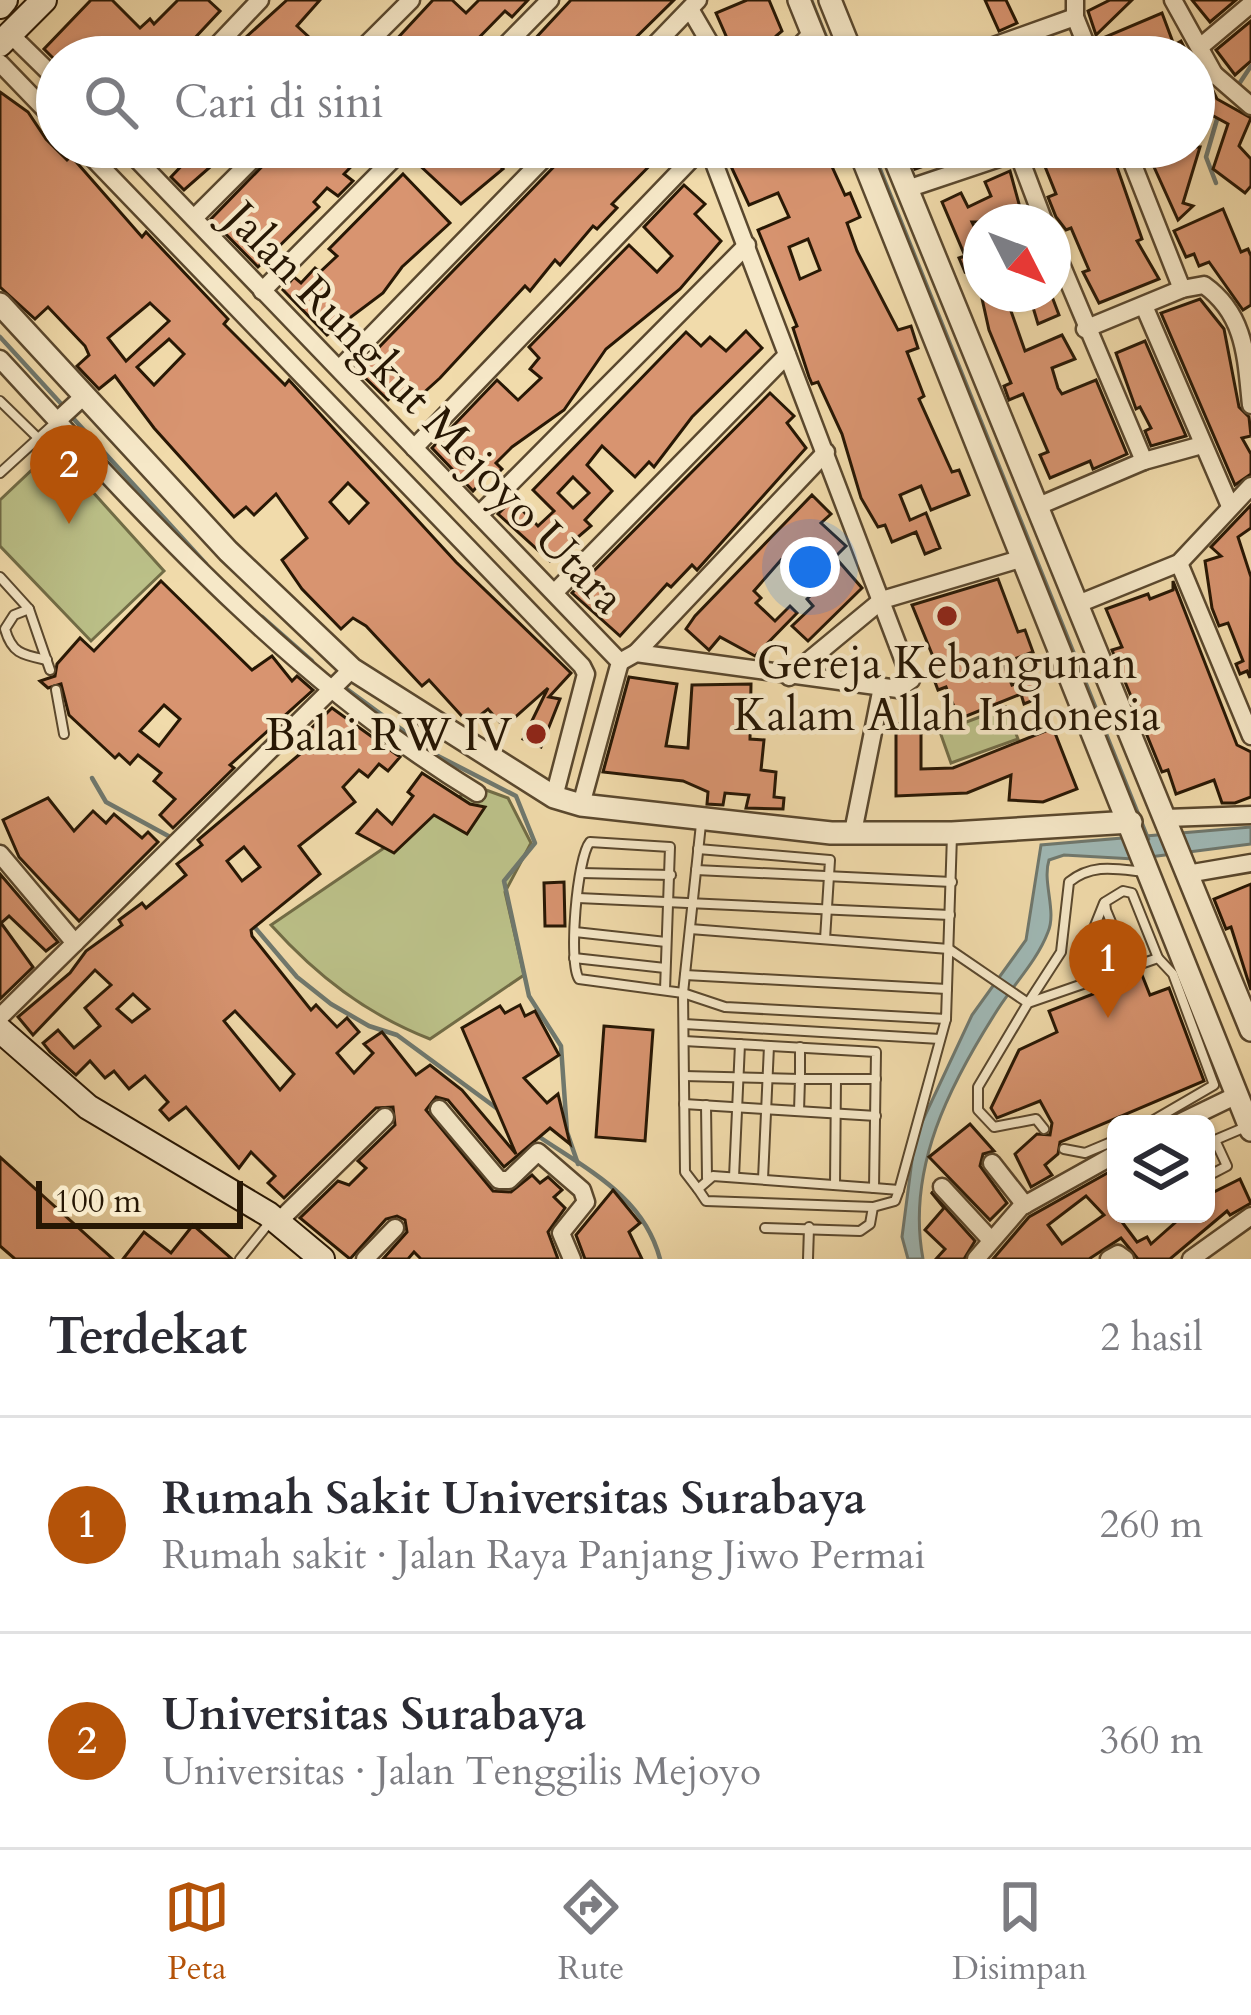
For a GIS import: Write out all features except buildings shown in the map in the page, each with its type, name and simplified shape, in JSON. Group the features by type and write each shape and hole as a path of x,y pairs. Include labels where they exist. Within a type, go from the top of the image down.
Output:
{"main road":[{"path":"5,39 44,0"},
{"path":"0,1030 88,1107 322,1259"},
{"path":"0,1052 98,1131 272,1225 301,1259"}],"street":[{"path":"226,36 260,0"},
{"path":"375,36 411,0"},
{"path":"515,36 550,0"},
{"path":"799,0 813,36"},
{"path":"830,0 845,36"},
{"path":"1173,0 1194,36"},
{"path":"666,36 694,4 708,36"},
{"path":"1213,36 1251,4"},
{"path":"1011,36 1075,8"},
{"path":"809,36 812,33"},
{"path":"5,39 36,63"},
{"path":"0,63 36,100"},
{"path":"1215,73 1247,104"},
{"path":"1215,80 1219,80"},
{"name":"Jalan Rungkut Mejoyo Utara","path":"102,168 582,666 586,674 554,797"},
{"name":"Jalan Rungkut Mejoyo Utara","path":"145,168 479,515 628,657 581,805"},
{"path":"194,218 244,168"},
{"path":"262,291 384,168"},
{"path":"341,367 535,168"},
{"path":"414,448 685,168"},
{"path":"628,657 890,688 911,677 714,168"},
{"path":"866,168 1021,559 1134,826 1170,960 1221,1076 1238,1095 1250,1128"},
{"path":"898,168 1185,870 1246,1004 1251,1030"},
{"path":"907,189 971,168"},
{"path":"1030,168 1039,204"},
{"path":"1134,168 1181,289"},
{"path":"479,515 747,245"},
{"path":"1085,329 1181,289 1204,285 1247,333 1251,405"},
{"path":"1071,292 1144,461"},
{"path":"0,304 341,680 407,709 554,797 581,805 853,832 1134,826"},
{"path":"1144,306 1229,506"},
{"path":"277,348 299,326"},
{"path":"555,592 787,355"},
{"path":"0,359 214,588 341,680 477,793"},
{"path":"60,418 82,398"},
{"path":"1036,507 1144,461 1202,445"},
{"path":"628,657 826,452"},
{"path":"1078,604 1179,563 1251,486"},
{"path":"789,677 882,600 1021,559"},
{"path":"1179,563 1251,736"},
{"path":"0,1017 341,680"},
{"path":"853,832 890,688"},
{"path":"570,736 598,745"},
{"path":"1168,823 1251,815"},
{"path":"0,854 75,943"},
{"path":"1185,870 1251,862"},
{"path":"1196,1115 1238,1095"},
{"path":"440,1109 499,1180 509,1180 538,1152 583,1190 586,1202 561,1233 572,1259"},
{"path":"272,1225 385,1117"},
{"path":"976,1259 990,1238 1025,1205 1107,1159"},
{"path":"992,1162 1025,1205"},
{"path":"942,1186 990,1238"},
{"path":"1191,1259 1251,1216"},
{"path":"365,1259 394,1228"},
{"path":"1109,1259 1118,1255 1125,1259"}],"lane":[{"path":"0,400 38,439"},
{"path":"0,473 60,418"},
{"path":"0,577 28,609 49,665 19,655 10,645 5,629 14,615 28,609"},
{"path":"56,690 64,734"},
{"path":"701,818 683,993 685,1172 700,1196 714,1203 873,1207 895,1201 946,1019 952,833"},
{"path":"665,991 673,854 660,843 590,842 580,873 574,958 578,979 665,991 683,993 725,1007 946,1019"},
{"path":"698,849 830,860 825,939"},
{"path":"1044,1129 1036,1118 994,1127 978,1111 978,1088 1061,952 1069,882 1101,867 1148,872"},
{"path":"696,870 952,882"},
{"path":"580,873 671,875"},
{"path":"690,928 949,949 1028,1003 1048,1000 1130,965 1170,960 1132,893 1123,891 1105,902 1092,933 1107,974"},
{"path":"578,898 950,914"},
{"path":"1105,902 1130,965"},
{"path":"575,932 666,942"},
{"path":"574,958 665,968"},
{"path":"685,975 946,989"},
{"path":"812,1012 812,1031"},
{"path":"683,1024 940,1039"},
{"path":"684,1041 876,1052 874,1188"},
{"path":"734,1177 740,1044"},
{"path":"763,1179 770,1046"},
{"path":"799,1111 800,1047"},
{"path":"684,1076 876,1078"},
{"path":"1166,1115 1204,1096 1221,1076"},
{"path":"835,1185 836,1078"},
{"path":"684,1104 876,1116"},
{"path":"698,1189 707,1178 706,1105"},
{"path":"1215,1141 1250,1128"},
{"path":"1064,1149 1085,1153 1107,1144"},
{"path":"1215,1149 1227,1166 1215,1172"},
{"path":"707,1178 899,1190"},
{"path":"818,1184 818,1206"},
{"path":"765,1228 863,1230 871,1224 873,1207"},
{"path":"240,1259 272,1225"},
{"path":"808,1259 809,1227"}],"green space":[{"path":"54,449 164,571 91,641 0,546 0,500"},
{"path":"1006,707 1018,739 951,763 940,732"},
{"path":"475,786 508,798 531,843 505,892 524,975 430,1039 344,992 271,925"}],"water":[{"path":"1251,827 1251,844 1134,859 1064,855 1049,860 1048,932 980,1038 949,1097 936,1128 921,1192 923,1259 908,1259 902,1237 915,1137 972,1015 1026,940 1041,845"}],"waterway":[{"path":"811,0 826,36"},
{"path":"1237,87 1251,66"},
{"path":"1215,126 1218,116"},
{"path":"879,168 1148,839"},
{"path":"1210,168 1216,183"},
{"path":"0,337 65,408"},
{"path":"72,417 206,564"},
{"path":"262,617 312,661"},
{"path":"344,687 438,756 516,796 535,843 504,881 529,996 561,1046 567,1132 578,1164"},
{"path":"92,778 106,802 172,838"},
{"path":"252,924 297,977 331,1004 369,1026 397,1035 499,1110"},
{"path":"538,1136 628,1202 652,1237 660,1259"}],"place":[{"name":"Universitas Surabaya","path":"69,524"},
{"name":"Gereja Kebangunan Kalam Allah Indonesia","path":"947,616"},
{"name":"Balai RW IV","path":"536,734"},
{"name":"Rumah Sakit Universitas Surabaya","path":"1108,1018"}]}
